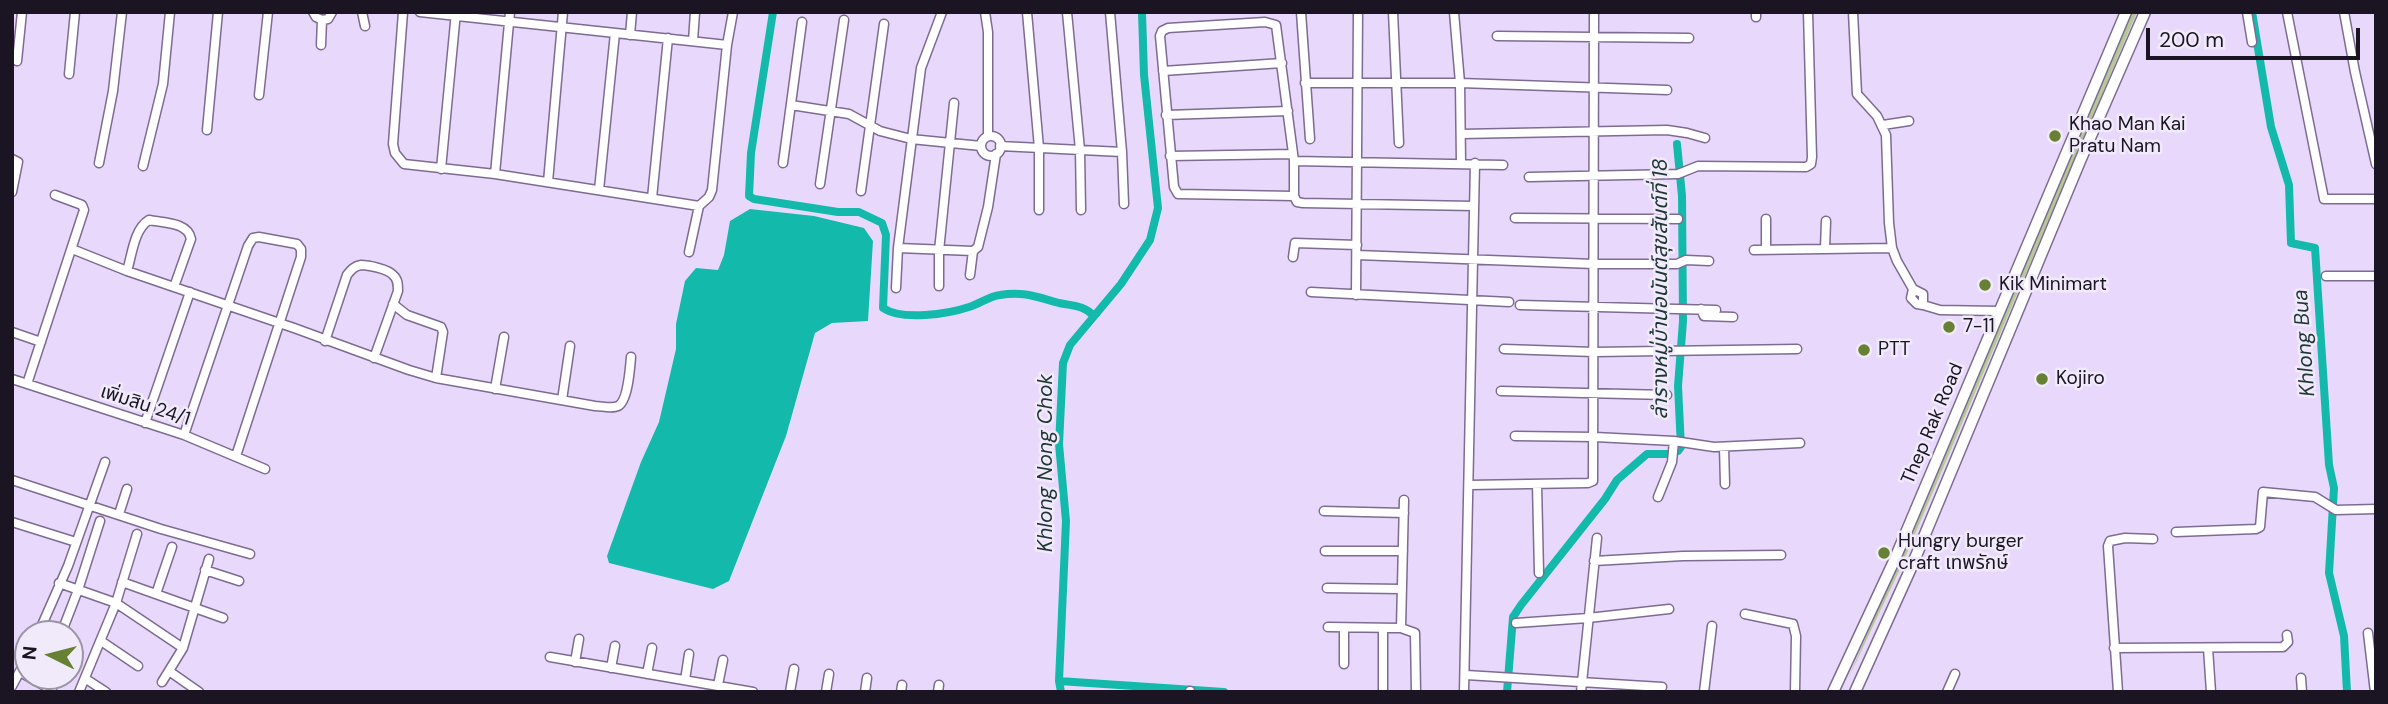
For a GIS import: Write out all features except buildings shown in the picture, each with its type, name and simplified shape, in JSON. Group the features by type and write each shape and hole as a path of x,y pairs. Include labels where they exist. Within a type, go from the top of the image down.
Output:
{"main road":[{"name":"Thep Rak Road","path":"1833,692 1894,561 2126,12"},
{"name":"Thep Rak Road","path":"1855,692 1911,568 2080,160 2145,12"},
{"path":"1844,669 1844,677 1849,683 1861,678"}],"street":[{"path":"17,61 22,12"},
{"path":"69,74 75,12"},
{"path":"99,163 113,91 122,12"},
{"path":"143,166 163,83 170,12"},
{"path":"207,131 218,12"},
{"path":"260,95 268,12"},
{"path":"313,12 317,19 322,20 328,19 332,12"},
{"path":"362,12 365,26"},
{"path":"403,12 393,144 395,153 404,164 495,174 699,205"},
{"path":"420,12 727,45"},
{"path":"495,174 510,12"},
{"path":"548,182 563,12"},
{"path":"630,34 632,12"},
{"path":"693,41 695,12"},
{"path":"689,252 699,205 709,197 712,190 733,12"},
{"path":"896,288 898,248 921,68 942,12"},
{"path":"985,12 988,32 988,136"},
{"path":"1027,12 1039,148 1039,210"},
{"path":"1067,12 1080,150 1081,210"},
{"path":"1110,12 1124,205"},
{"path":"1301,12 1310,139"},
{"path":"1356,295 1357,12"},
{"path":"1393,12 1399,143"},
{"path":"1454,12 1460,83 1461,163"},
{"path":"1469,485 1594,481 1594,12"},
{"path":"1529,177 1681,172 1698,166 1807,167 1811,164 1808,12"},
{"path":"1853,12 1857,94 1882,125 1888,146 1889,223 1892,248 1897,261 1913,289 1922,292 1923,305 1940,310 1999,311"},
{"path":"2247,12 2252,42"},
{"path":"2287,12 2324,199 2376,199"},
{"path":"2344,12 2376,164"},
{"path":"441,169 456,15"},
{"path":"321,45 322,20"},
{"path":"820,184 844,20"},
{"path":"783,163 802,22"},
{"path":"1294,196 1178,194 1174,187 1170,156 1160,36 1162,31 1168,28 1272,22 1277,29 1282,63 1293,157 1294,196 1297,202 1474,206"},
{"path":"862,191 884,24"},
{"path":"599,190 615,33"},
{"path":"1496,36 1689,38"},
{"path":"652,198 668,38"},
{"path":"1163,71 1282,63"},
{"path":"1305,83 1460,83 1667,90"},
{"path":"939,286 939,251 954,103"},
{"path":"792,105 849,114 880,131 911,139 981,146"},
{"path":"1167,115 1288,111"},
{"path":"1882,125 1909,121"},
{"path":"1461,134 1667,130 1705,138"},
{"path":"988,136 981,146 985,154 998,150 1039,148 1122,152"},
{"path":"970,275 973,251 981,241 998,150 997,138 988,136"},
{"path":"1170,156 1293,157 1357,163 1503,164"},
{"path":"12,159 18,162 18,168 12,191"},
{"path":"1464,692 1475,163"},
{"path":"27,384 84,207 55,195"},
{"path":"1515,218 1678,219"},
{"path":"1766,219 1766,250"},
{"path":"127,271 139,230 144,223 149,220 185,227 191,233 191,239 174,287"},
{"path":"1825,249 1826,221"},
{"path":"184,435 248,246 253,238 259,237 297,244 301,249 301,257 236,456"},
{"path":"1293,257 1295,243 1357,245"},
{"path":"898,248 973,251"},
{"path":"1754,250 1892,248"},
{"path":"72,249 127,271 436,378 595,406 621,405 625,399 631,357"},
{"path":"1357,255 1594,264 1710,261"},
{"path":"325,341 347,275 352,268 360,265 388,271 398,282 398,291 374,358"},
{"path":"2326,276 2376,276"},
{"path":"145,422 190,292"},
{"path":"1311,292 1509,302"},
{"path":"393,304 407,316 441,327 443,332 436,378"},
{"path":"1520,305 1716,310"},
{"path":"1701,309 1704,316 1733,317"},
{"path":"12,332 41,342"},
{"path":"495,389 504,337"},
{"path":"562,400 570,346"},
{"path":"1504,349 1594,352 1797,349"},
{"name":"เพิ่มสิน 24/1","path":"12,379 184,435 265,469"},
{"path":"1501,391 1667,395"},
{"path":"1515,436 1595,437 1724,447 1800,443"},
{"path":"1658,497 1677,442"},
{"path":"1724,447 1724,484"},
{"path":"44,620 105,462"},
{"path":"12,480 250,554"},
{"path":"1537,484 1539,573"},
{"path":"119,514 127,489"},
{"path":"2176,533 2256,529 2260,527 2263,492 2320,499 2336,510 2376,509"},
{"path":"1401,628 1404,500"},
{"path":"1324,511 1404,513"},
{"path":"66,620 100,521"},
{"path":"12,522 76,542"},
{"path":"79,692 116,603 137,534"},
{"path":"1581,692 1597,538"},
{"path":"2118,692 2108,546 2110,541 2115,539 2153,539"},
{"path":"156,594 172,547"},
{"path":"1325,551 1403,551"},
{"path":"1594,561 1683,556 1781,555"},
{"path":"162,682 183,648 209,559"},
{"path":"205,570 239,580"},
{"path":"122,582 223,618"},
{"path":"59,583 116,603 183,648"},
{"path":"1327,588 1402,589"},
{"path":"1516,623 1669,608"},
{"path":"1745,614 1793,624 1796,636 1795,692"},
{"path":"1704,692 1712,626"},
{"path":"1328,627 1401,628 1415,633 1416,692"},
{"path":"1344,628 1344,664"},
{"path":"1383,628 1383,692"},
{"path":"2368,633 2375,692"},
{"path":"2114,648 2283,647 2287,642 2287,635"},
{"path":"575,662 579,639"},
{"path":"101,641 138,666"},
{"path":"611,668 615,646"},
{"path":"647,674 652,648"},
{"path":"2208,648 2211,692"},
{"path":"685,680 689,654"},
{"path":"550,657 753,692"},
{"path":"718,685 723,660"},
{"path":"790,692 794,669"},
{"path":"169,671 199,692"},
{"path":"826,692 829,674"},
{"path":"1947,692 1955,674"},
{"path":"1466,675 1662,687"},
{"path":"86,678 106,692"},
{"path":"865,692 867,678"},
{"path":"2301,678 2302,692"}],"shaded area":[{"path":"2132,12 2137,12 1901,567 1848,679"},
{"path":"750,209 814,216 864,228 873,241 868,321 832,323 815,333 786,436 729,581 713,589 609,563 607,556 641,462 659,422 676,349 676,324 685,281 696,268 718,270 724,255 730,221"}],"waterway":[{"path":"773,12 751,153 749,196 838,212 859,212 882,223 886,235 883,308 891,312 938,314 969,307 996,296 1016,294 1078,306 1094,316"},
{"name":"Khlong Nong Chok","path":"1061,692 1059,681 1066,521 1059,444 1063,363 1070,345 1121,284 1150,240 1158,208 1144,75 1142,12"},
{"name":"Khlong Bua","path":"2252,12 2271,127 2289,185 2291,243 2315,248 2329,465 2334,488 2329,573 2344,636 2347,692"},
{"name":"ลำรางหมู่บ้านอนันต์สุขสันต์ที่ 18","path":"1507,692 1513,617 1521,605 1617,480 1647,454 1669,454 1681,447 1678,386 1683,321 1682,196 1677,144"},
{"name":"ลำรางหมู่บ้านอนันต์สุขสันต์ที่ 18","path":"1059,681 1224,692"}],"place":[{"name":"Khao Man Kai Pratu Nam","path":"2055,136"},
{"name":"Kik Minimart","path":"1985,285"},
{"name":"7-11","path":"1949,327"},
{"name":"PTT","path":"1864,350"},
{"name":"Kojiro","path":"2042,379"},
{"name":"Hungry burger craft เทพรักษ์","path":"1884,553"}]}
